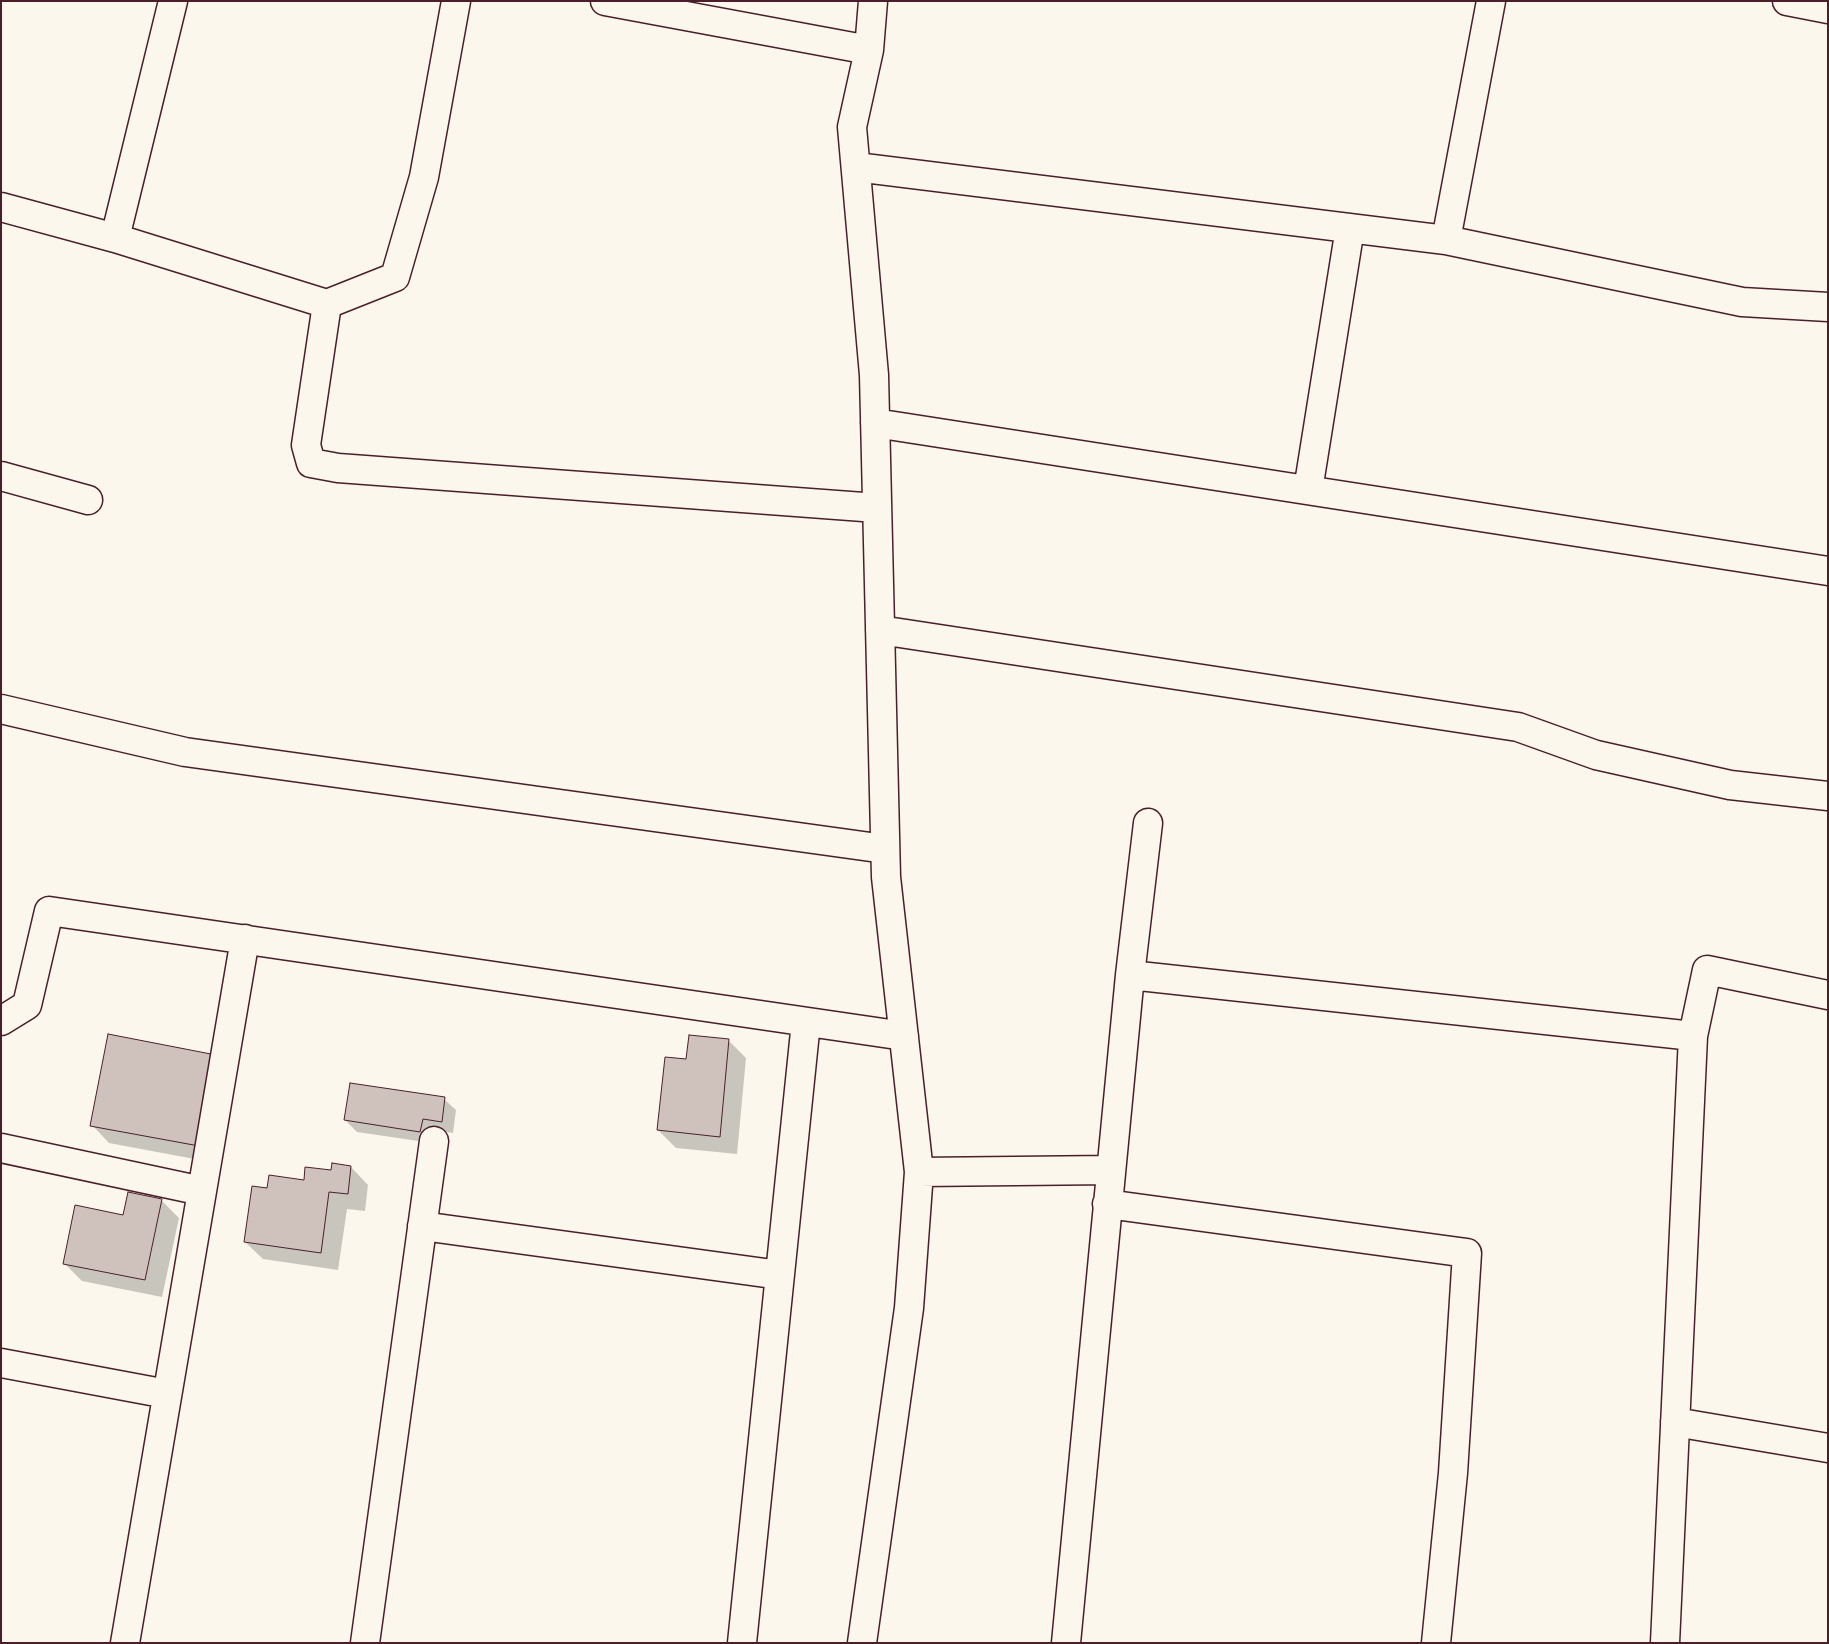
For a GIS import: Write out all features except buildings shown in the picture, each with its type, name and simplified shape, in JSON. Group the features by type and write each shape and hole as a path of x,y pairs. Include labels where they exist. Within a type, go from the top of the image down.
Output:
{"street":[{"path":"115,238 173,1"},
{"path":"1,207 115,238 327,304 395,277 424,177 456,1"},
{"path":"605,1 869,50"},
{"path":"862,1643 908,1308 919,1172 886,877 874,375 852,127 869,50 873,1"},
{"path":"1446,240 1491,1"},
{"path":"1787,1 1828,9"},
{"path":"856,167 1446,240 1742,302 1828,307"},
{"path":"1308,490 1350,228"},
{"path":"327,304 306,445 311,463 338,468 877,508"},
{"path":"875,423 1828,571"},
{"path":"1,476 88,500"},
{"path":"880,630 1518,727 1596,755 1730,785 1828,796"},
{"path":"1,709 185,752 885,849"},
{"path":"1066,1643 1107,1204 1130,975 1148,822"},
{"path":"1,1021 27,1005 49,910 904,1036"},
{"path":"125,1643 245,940"},
{"path":"1665,1643 1693,1036 1707,970 1828,994"},
{"path":"1130,975 1693,1036"},
{"path":"742,1643 806,1022"},
{"path":"365,1643 434,1141"},
{"path":"1,1148 202,1191"},
{"path":"919,1172 1111,1170"},
{"path":"1107,1204 1468,1253 1453,1473 1436,1643"},
{"path":"422,1226 780,1275"},
{"path":"1,1363 167,1394"},
{"path":"1675,1422 1828,1448"}]}
